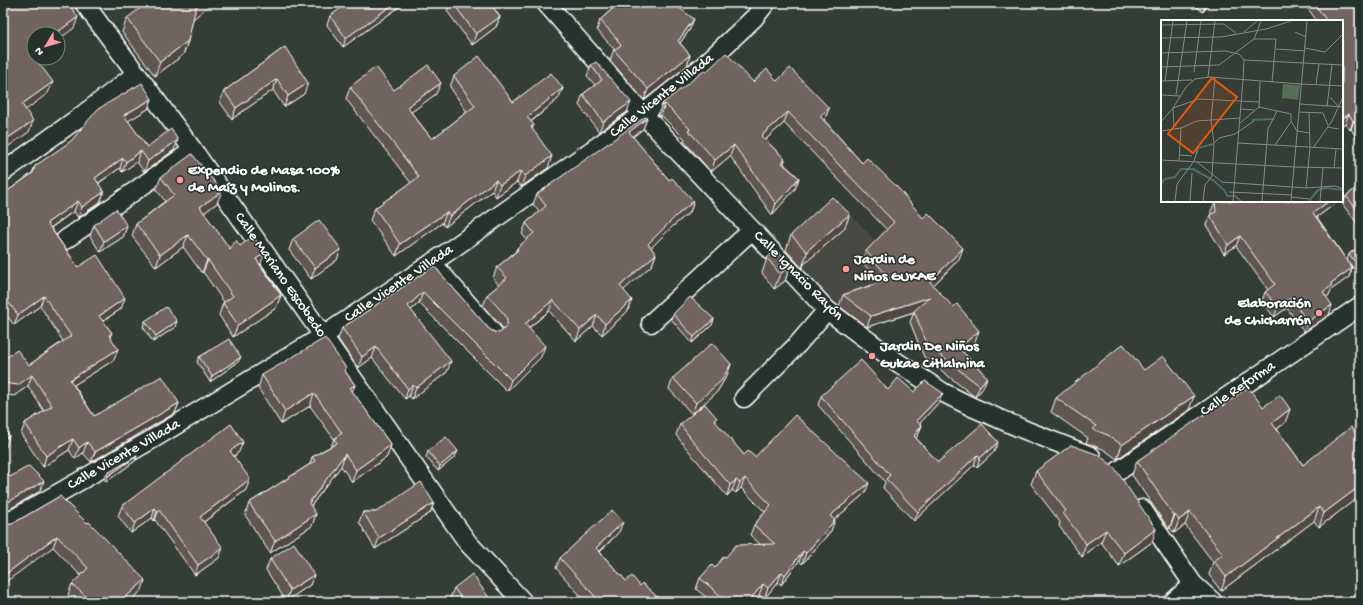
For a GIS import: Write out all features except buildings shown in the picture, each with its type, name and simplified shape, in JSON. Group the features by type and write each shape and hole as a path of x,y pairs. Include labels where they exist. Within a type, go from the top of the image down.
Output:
{"street":[{"name":"Calle Mariano Escobedo","path":"84,3 193,150 468,543 523,602"},
{"name":"Calle Ignacio Rayón","path":"546,3 643,114 827,310 894,360 944,393 1025,430 1099,459 1126,485 1193,584 1213,602"},
{"name":"Calle Vicente Villada","path":"3,525 151,440 322,336 432,263 643,114 703,66 754,18 766,3"},
{"path":"3,172 136,74"},
{"path":"65,240 193,150"},
{"path":"651,323 752,230"},
{"path":"432,263 493,332"},
{"name":"Calle Reforma","path":"1126,485 1360,306"},
{"path":"744,398 798,344 827,310"},
{"path":"1173,602 1193,584"}],"shaded area":[{"name":"Jardin de Niños GUKAE","path":"838,201 937,305 855,331 778,258"}],"place":[{"name":"Expendio de Masa 100% de Maíz y Molinos.","path":"180,180"},
{"name":"Jardin de Niños GUKAE","path":"846,269"},
{"name":"Elaboración de Chicharrón","path":"1319,313"},
{"name":"Jardin De Niños Gukae Citlalmina","path":"872,356"}]}
